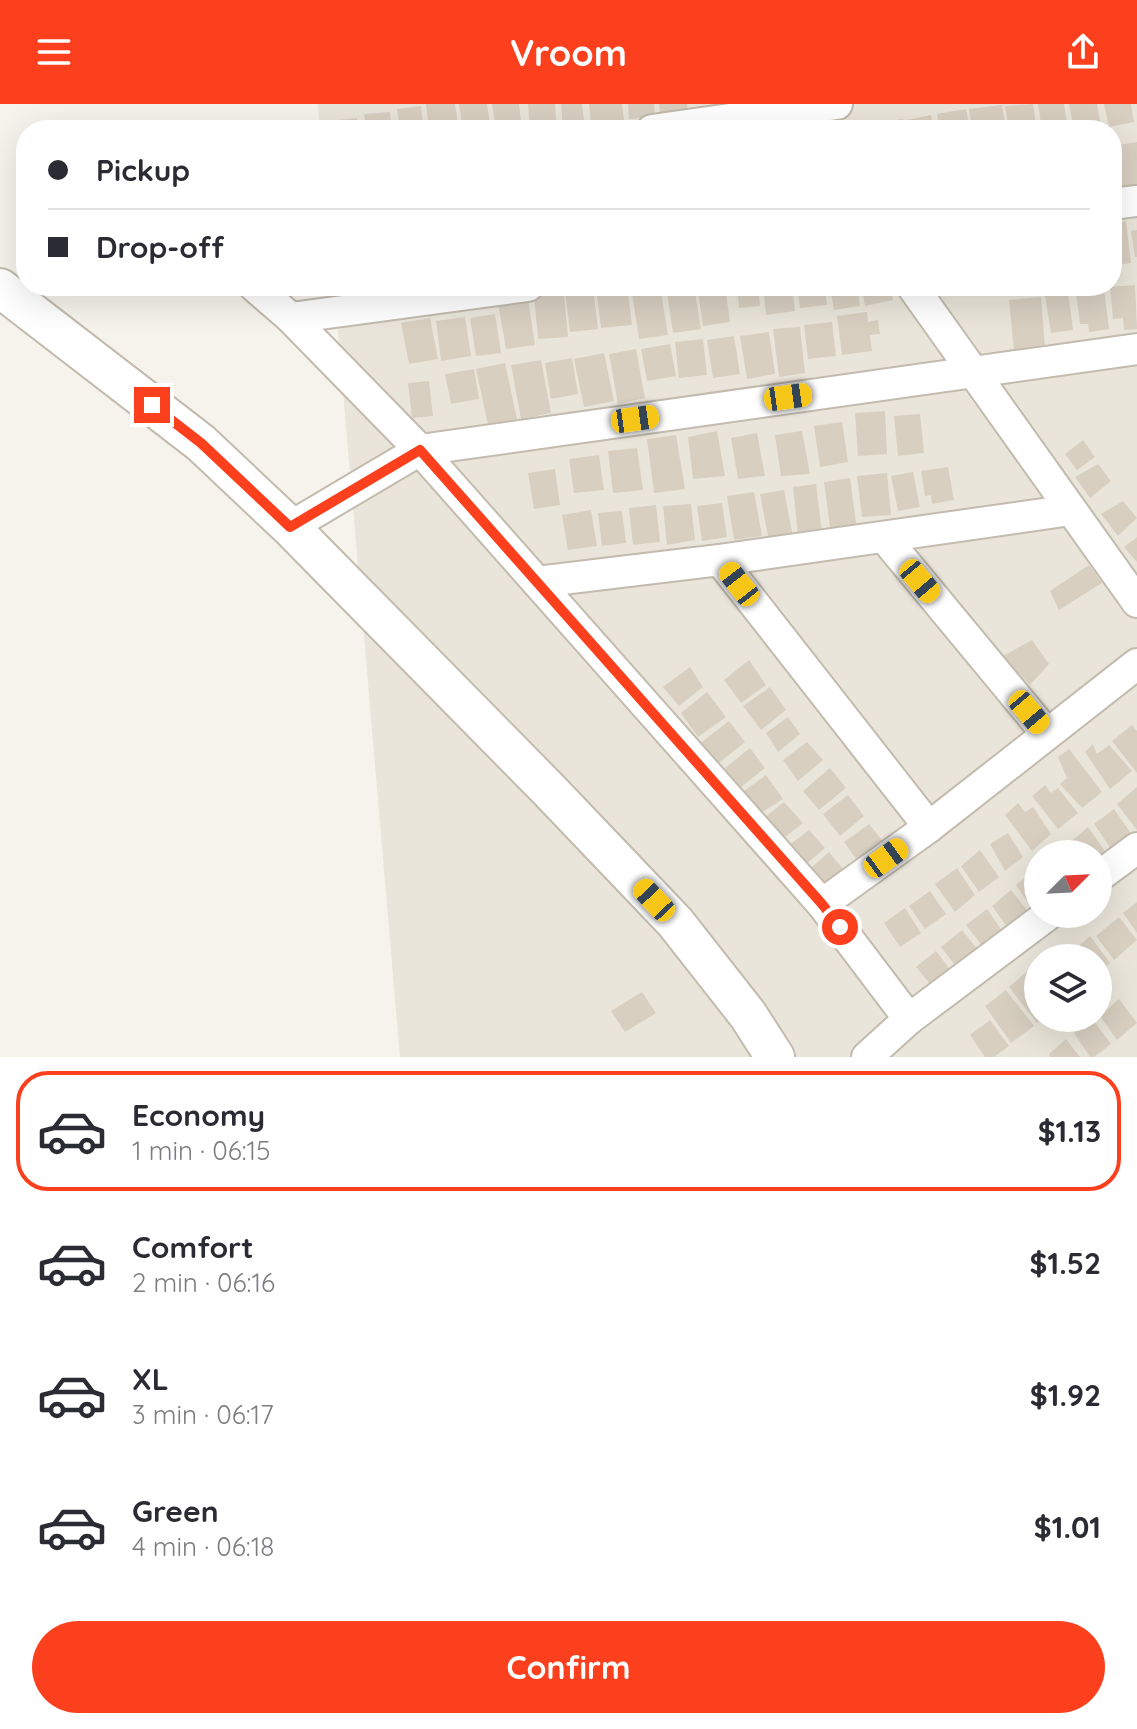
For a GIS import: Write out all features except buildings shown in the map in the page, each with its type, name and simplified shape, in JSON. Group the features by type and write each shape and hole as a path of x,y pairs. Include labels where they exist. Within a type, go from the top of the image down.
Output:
{"street":[{"path":"787,120 837,104"},
{"path":"0,288 201,443 290,527 675,922 748,1015 775,1057"},
{"path":"266,296 420,450 822,904 909,1019"},
{"path":"291,318 454,296"},
{"path":"919,296 1137,602"},
{"path":"290,527 420,450 1137,349"},
{"path":"537,582 720,560 1071,510"},
{"path":"884,537 1047,734"},
{"path":"720,560 929,827"},
{"path":"822,904 929,827 1137,664"},
{"path":"1112,867 1137,848"},
{"path":"867,1057 909,1019 1030,928"}],"shaded area":[{"path":"318,104 1137,104 1137,1057 400,1057 335,296 1122,296 1122,120 319,120"}],"route":[{"path":"152,405 201,443 290,527 420,450 840,927"}]}
